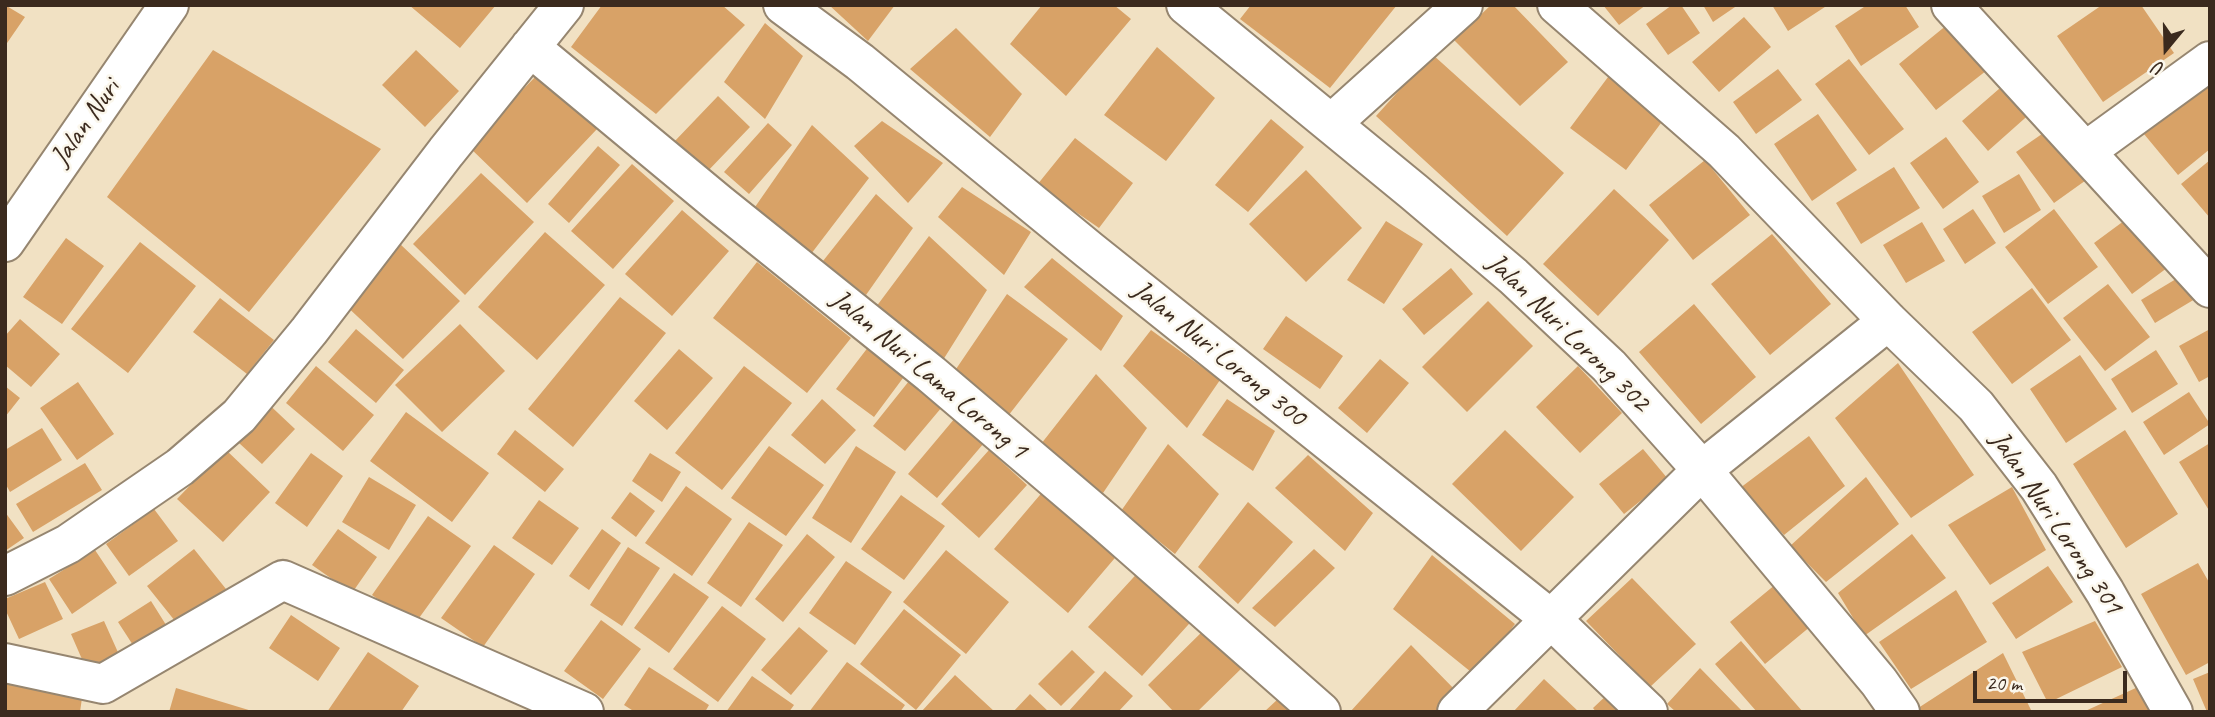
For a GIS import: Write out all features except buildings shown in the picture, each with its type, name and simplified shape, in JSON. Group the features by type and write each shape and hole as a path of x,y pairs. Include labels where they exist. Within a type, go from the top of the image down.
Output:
{"street":[{"name":"Jalan Nuri","path":"5,242 169,5"},
{"path":"5,576 68,544 158,483 239,416 309,331 446,152 564,5"},
{"name":"Jalan Nuri Lorong 300","path":"783,5 860,62 1088,250 1552,620 1648,712"},
{"name":"Jalan Nuri Lorong 302","path":"1186,5 1332,122 1513,276 1600,357 1702,470 1879,682 1900,712"},
{"path":"1332,122 1462,5"},
{"name":"Jalan Nuri Lorong 301","path":"1557,5 1724,151 1888,321 1976,406 2039,487 2105,592 2173,712"},
{"path":"1951,5 2210,288"},
{"name":"Jalan Nuri Lama Lorong 1","path":"530,47 931,374 1185,591 1321,712"},
{"path":"2086,151 2210,61"},
{"path":"1457,712 1702,470 1888,321"},
{"path":"5,663 103,684 283,580 584,712"}]}
